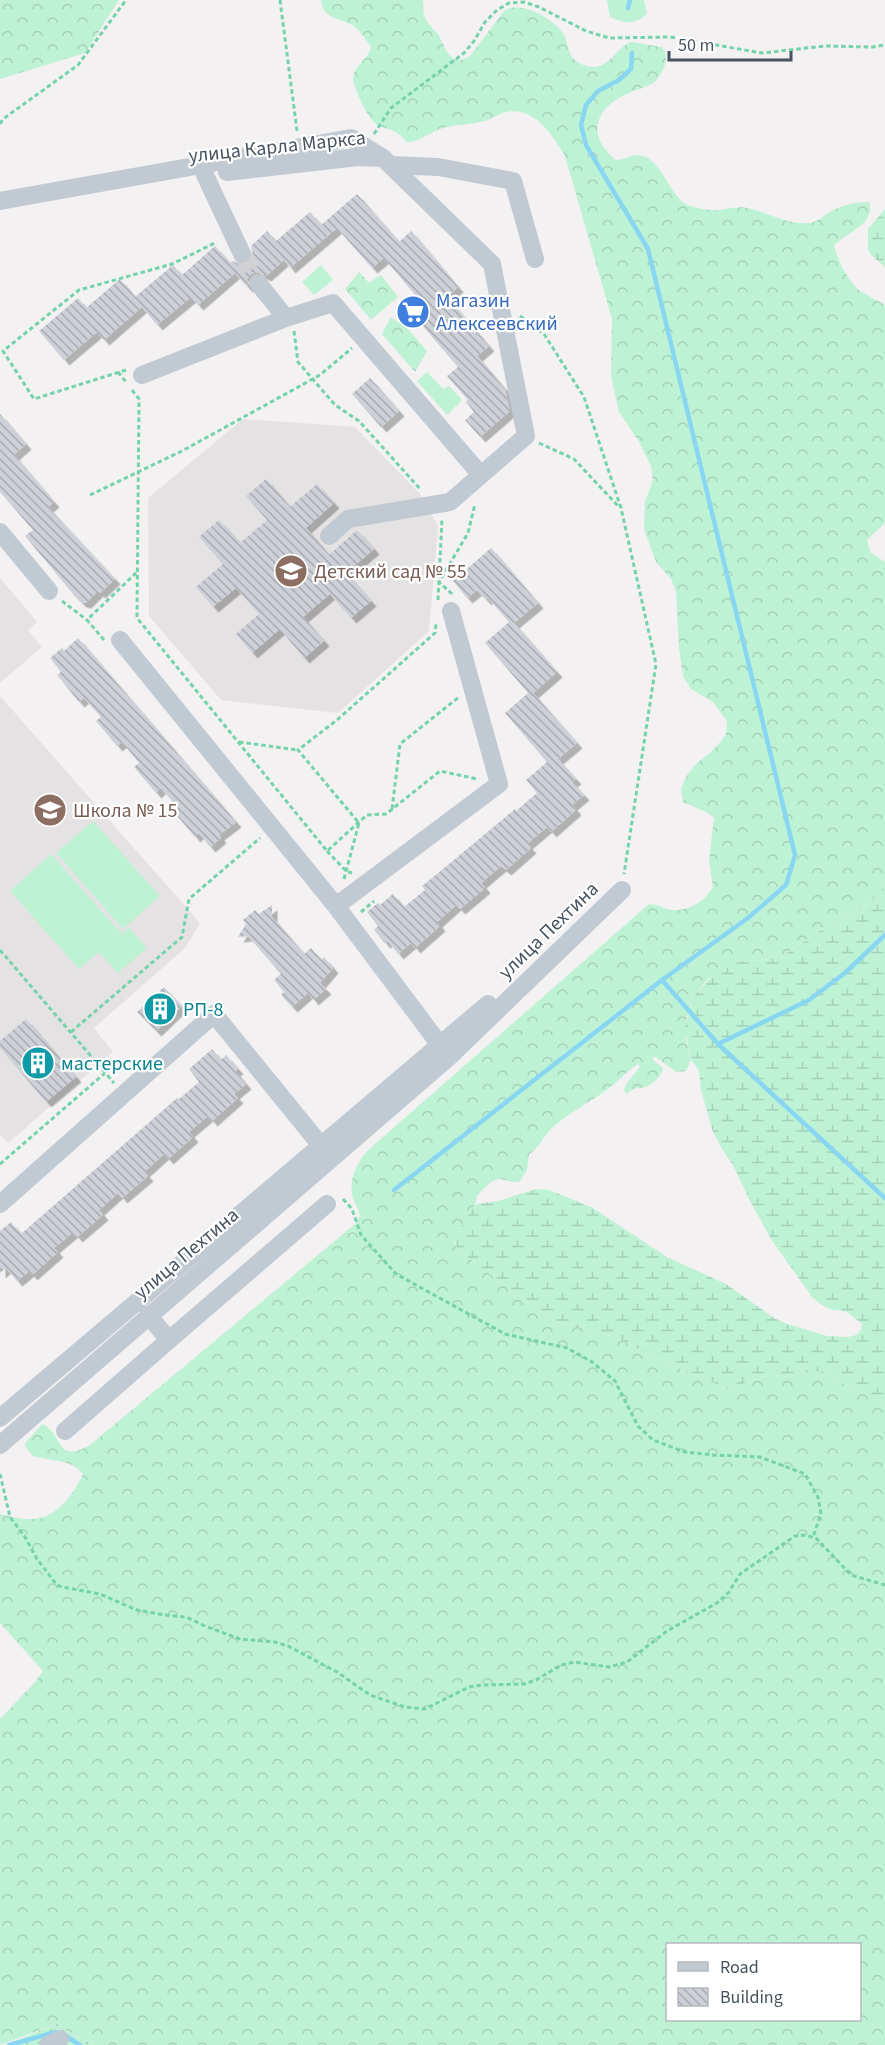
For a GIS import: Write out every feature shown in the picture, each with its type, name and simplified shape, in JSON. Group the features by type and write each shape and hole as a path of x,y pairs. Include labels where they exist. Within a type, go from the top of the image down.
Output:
{"street":[{"name":"улица Карла Маркса","path":"0,201 351,138 387,162"},
{"name":"улица Карла Маркса","path":"0,212 206,175 358,157 387,162"},
{"path":"387,162 438,167 513,181 535,259"},
{"path":"329,536 348,519 450,502 526,436 492,264 387,162"},
{"path":"206,175 242,254"},
{"path":"258,283 286,318"},
{"path":"142,375 286,318 333,303 481,476"},
{"path":"0,532 49,591"},
{"path":"336,906 499,784 449,604"},
{"path":"114,643 336,906 445,1051"},
{"name":"улица Пехтина","path":"0,1418 445,1051 622,890"},
{"path":"0,1204 214,1014 326,1151"},
{"name":"улица Пехтина","path":"0,1445 148,1315 326,1151"},
{"path":"65,1431 332,1199"},
{"path":"148,1315 169,1340"}],"path":[{"path":"0,124 3,119 78,65 126,0"},
{"path":"280,0 300,148"},
{"path":"366,148 391,108 464,53 474,42 485,22 497,10 509,3 524,2 539,7 586,32 609,38 670,37 762,53 825,46 885,45"},
{"path":"501,308 519,315 544,333 584,397 621,508 656,664 622,890"},
{"path":"286,318 294,331 298,362 335,405 359,421 418,486 443,520 439,582 449,604"},
{"path":"90,495 182,451 320,375 362,337"},
{"path":"118,372 139,399 137,618 327,851 346,871 371,879"},
{"path":"526,436 574,459 621,508"},
{"path":"439,582 468,533 481,476"},
{"path":"87,620 138,571"},
{"path":"439,582 449,604"},
{"path":"49,591 114,643"},
{"path":"298,750 337,720 435,633 436,623"},
{"path":"392,809 400,744 472,686"},
{"path":"237,742 298,750 359,823"},
{"path":"327,851 367,816 386,814 440,771 499,784"},
{"path":"342,886 359,823"},
{"path":"71,1032 182,937 189,898 260,839 260,831"},
{"path":"348,922 381,895"},
{"path":"0,950 124,1093"},
{"path":"0,1164 105,1073"},
{"path":"332,1199 352,1209 361,1235 396,1274 505,1334 567,1348 592,1362 615,1381 638,1426 653,1440 685,1452 760,1457 805,1474 818,1497 821,1514 813,1537"},
{"path":"0,1474 10,1517 48,1574 62,1587 100,1594 137,1610 186,1617 240,1639 274,1642 288,1646 337,1672 370,1695 414,1709 425,1708 469,1687 524,1684 536,1680 561,1665 574,1662 609,1667 627,1662 667,1631 717,1603 729,1592 740,1574 790,1538 806,1535 813,1537 822,1543 851,1575 885,1585"}],"shaded area":[{"name":"Детский сад № 55","path":"243,419 355,427 420,494 438,526 429,631 338,713 221,700 149,616 148,498"},
{"path":"0,578 37,622 28,630 42,647 0,683"},
{"name":"Школа № 15","path":"0,696 200,923 185,948 94,1028 113,1052 8,1143 0,1135"}],"green space":[{"path":"0,0 119,0 85,53 0,79"},
{"path":"321,0 423,0 426,19 437,33 448,54 457,60 470,56 504,11 511,8 535,12 558,27 565,36 573,58 586,66 594,67 605,64 621,48 631,42 662,47 666,60 655,82 611,103 599,119 598,135 602,144 616,160 635,155 647,157 654,163 678,197 693,207 703,209 744,207 789,221 806,223 816,221 844,206 869,202 868,217 834,246 844,270 856,287 885,305 885,523 867,540 870,552 885,562 885,885 870,903 823,929 779,958 738,962 708,979 693,997 686,1021 686,1040 691,1059 686,1071 676,1072 653,1057 653,1060 663,1068 653,1083 635,1088 626,1094 624,1090 640,1067 638,1064 606,1090 550,1129 529,1154 527,1170 520,1181 497,1179 479,1193 455,1243 457,1249 547,1317 622,1340 645,1353 723,1387 729,1389 761,1377 774,1375 788,1377 812,1370 831,1375 848,1386 885,1403 885,2045 93,2045 56,2024 0,2045 0,1719 43,1671 0,1623 0,1514 29,1519 42,1518 63,1504 83,1474 79,1469 67,1463 33,1456 25,1446 26,1442 42,1424 54,1434 65,1450 71,1452 90,1445 355,1224 360,1216 353,1198 352,1179 359,1162 367,1151 649,904 681,910 700,902 713,887 709,860 714,818 683,802 681,788 687,775 696,764 722,740 726,734 727,721 713,702 691,689 683,676 676,591 671,579 656,562 644,529 645,501 653,481 651,466 638,440 619,412 611,376 612,319 565,156 542,124 516,111 503,113 480,122 445,127 411,142 406,142 396,132 376,124 361,103 353,78 356,69 371,47 355,27 332,17 325,11"},
{"path":"607,0 644,0 647,14 634,22 615,19 610,17"},
{"path":"885,209 885,267 870,254 868,229"},
{"path":"321,265 333,280 314,295 302,282"},
{"path":"359,272 369,283 381,275 398,297 371,320 345,289"},
{"path":"391,317 406,327 427,351 415,372 382,334"},
{"path":"427,372 443,389 449,386 462,400 447,415 417,381"},
{"path":"93,821 160,896 123,929 56,853"},
{"path":"51,854 122,934 129,928 147,948 118,973 99,952 79,969 10,891"},
{"path":"885,885 885,1403 848,1386 831,1375 812,1370 788,1377 774,1375 761,1377 729,1389 723,1387 645,1353 622,1340 547,1317 457,1249 459,1232 465,1219 477,1204 498,1201 536,1189 549,1190 593,1208 667,1257 726,1284 774,1318 827,1336 856,1335 861,1330 862,1324 846,1311 833,1310 812,1297 771,1239 733,1165 713,1132 701,1090 699,1071 691,1059 685,1028 693,997 718,970 738,962 779,958 823,929 870,903"},
{"path":"56,2024 93,2045 6,2045"}],"building":[{"path":"357,194 399,242 411,231 458,287 447,297 489,346 477,356 505,389 510,411 480,437 465,420 474,412 466,402 468,400 447,376 458,367 416,318 427,309 384,258 372,268 337,228 290,268 284,260 266,276 257,272 251,274 247,279 248,288 235,273 198,305 191,297 157,325 142,307 104,340 97,332 64,360 39,331 78,298 86,308 120,279 135,297 173,265 182,275 215,246 230,263 233,261 240,265 246,264 253,256 251,246 267,231 276,241 310,212 321,225"},
{"path":"370,378 399,411 381,427 352,394"},
{"path":"0,414 26,444 14,455 54,502 48,507 115,579 86,603 81,602 74,595 25,536 33,530 0,492"},
{"path":"266,479 290,507 317,484 334,503 306,528 329,555 357,530 374,549 346,573 371,601 351,618 330,594 303,617 324,641 304,658 280,629 252,653 236,634 259,614 236,588 213,607 196,587 223,564 199,537 219,520 240,543 267,520 246,496"},
{"path":"491,548 538,603 514,623 557,672 533,693 577,743 558,759 576,779 572,782 584,795 572,805 576,810 551,832 547,827 527,844 531,848 506,870 501,866 481,883 485,888 460,909 456,905 437,922 440,926 415,948 411,943 398,954 388,941 385,943 374,930 378,926 367,912 393,894 404,907 425,890 422,886 537,793 526,780 547,762 505,713 528,693 485,643 509,622 488,598 486,600 477,590 467,598 453,581"},
{"path":"78,638 236,822 219,835 221,838 210,847 199,833 195,837 173,811 178,808 161,788 156,793 134,767 139,763 122,742 117,746 96,721 101,717 84,698 79,702 57,675 61,672 50,658 62,648 64,651"},
{"path":"272,905 272,917 304,954 311,948 321,960 324,957 333,968 320,983 326,989 313,1000 308,993 292,1007 281,995 284,992 274,980 281,974 248,936 238,937 246,924 243,920 255,910 259,914"},
{"name":"РП-8","path":"164,987 182,1006 156,1031 137,1012"},
{"name":"мастерские","path":"26,1019 76,1077 46,1102 0,1048 0,1041"},
{"path":"212,1049 221,1060 226,1055 238,1069 235,1071 246,1084 234,1094 238,1098 212,1121 208,1116 189,1132 193,1137 168,1159 164,1154 144,1172 148,1176 122,1198 118,1193 99,1210 103,1215 77,1237 73,1232 54,1248 58,1252 32,1275 29,1271 17,1281 6,1268 0,1273 0,1231 11,1222 21,1234 177,1098 179,1099 199,1082 189,1069"}],"waterway":[{"path":"628,8 630,0"},
{"path":"394,1190 662,980 748,918 786,885 795,855 648,249 586,145 581,125 586,105 598,91 619,80 631,69 632,53"},
{"path":"662,980 718,1044 809,1000 845,973 885,935"},
{"path":"718,1044 885,1198"},
{"path":"9,2045 56,2032"},
{"path":"64,2035 80,2045"}],"tunnel":[{"path":"242,254 258,283"}],"place":[{"name":"Магазин Алексеевский","path":"413,312"},
{"name":"Детский сад № 55","path":"291,571"},
{"name":"Школа № 15","path":"50,810"},
{"name":"РП-8","path":"160,1009"},
{"name":"мастерские","path":"38,1063"}]}
